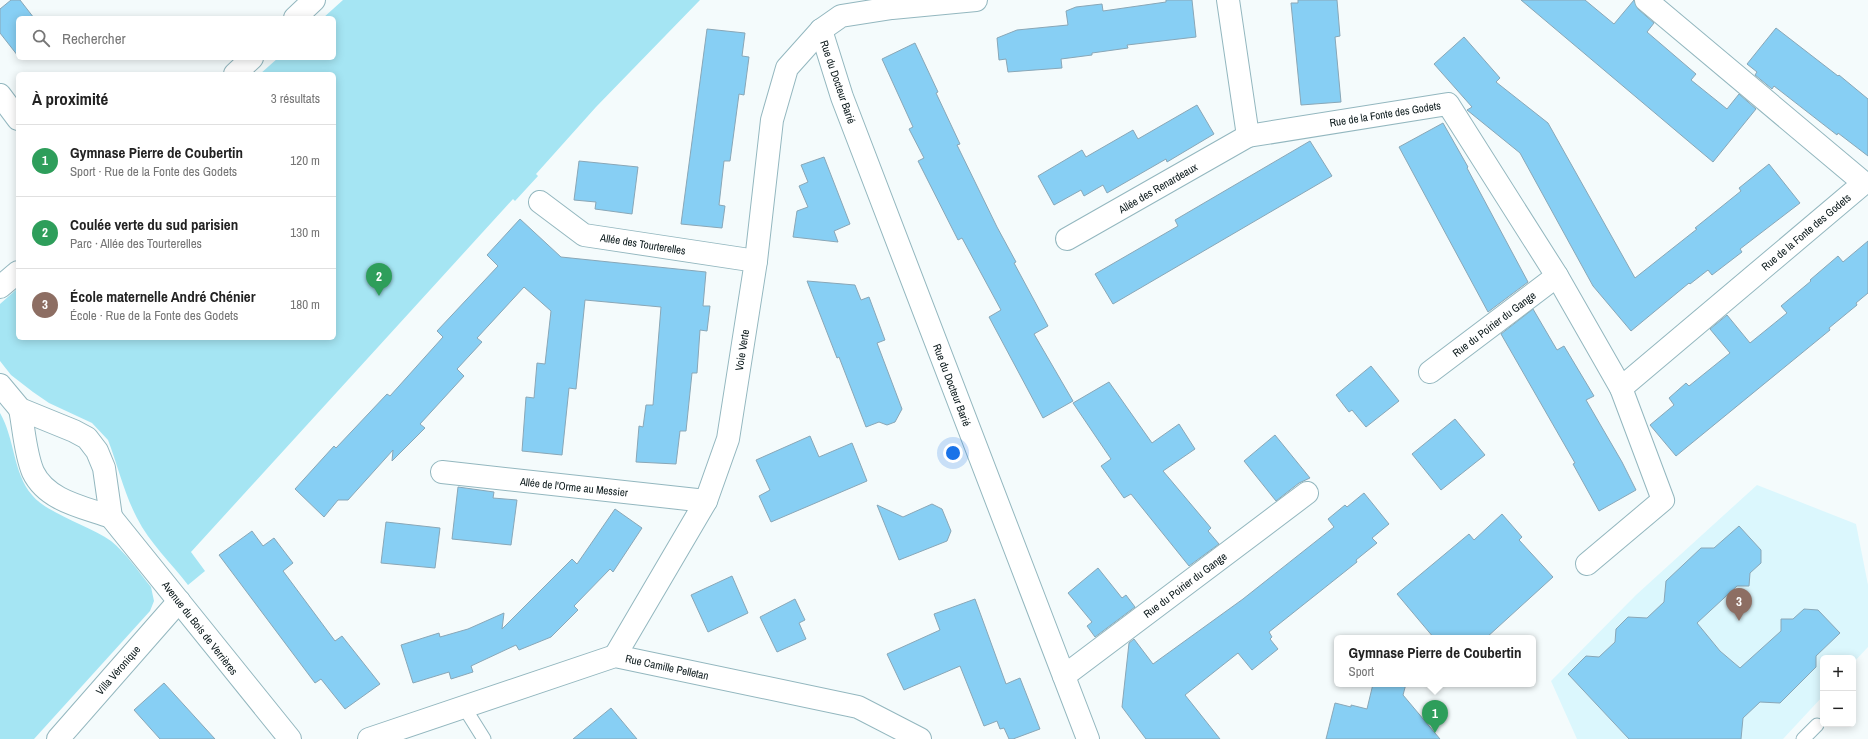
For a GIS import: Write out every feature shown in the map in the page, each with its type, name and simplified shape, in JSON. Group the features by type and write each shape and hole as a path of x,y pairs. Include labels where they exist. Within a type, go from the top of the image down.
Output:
{"street":[{"path":"297,16 314,0"},
{"name":"Voie Verte","path":"615,656 706,501 728,439 756,261 772,120 787,68 821,30 841,16 892,8 976,0"},
{"path":"1228,0 1248,136"},
{"name":"Rue de la Fonte des Godets","path":"1621,388 1864,183 1646,0"},
{"name":"Rue du Docteur Barié","path":"821,30 842,97 1088,739"},
{"path":"237,72 250,60"},
{"path":"0,95 16,116"},
{"name":"Rue de la Fonte des Godets","path":"1248,136 1448,104 1557,276 1621,388 1663,500 1587,564"},
{"name":"Allée des Renardeaux","path":"1067,239 1248,136"},
{"name":"Allée des Tourterelles","path":"540,202 584,235 756,261"},
{"path":"0,287 16,274"},
{"name":"Rue du Poirier du Gange","path":"1430,372 1557,276"},
{"path":"0,385 20,409 74,431 87,438 98,451 104,468 111,517 65,501 50,492 39,482 33,471 29,457 20,409"},
{"name":"Allée de l'Orme au Messier","path":"442,472 706,501"},
{"name":"Rue du Poirier du Gange","path":"1064,676 1306,493"},
{"name":"Avenue du Bois de Verrières","path":"111,517 290,739"},
{"name":"Villa Véronique","path":"58,739 179,601"},
{"name":"Rue Camille Pelletan","path":"369,739 615,656 858,707 920,739"}],"lane":[{"path":"464,707 484,739"},
{"path":"1803,739 1817,725"}],"shaded area":[{"path":"343,0 700,0 596,107 536,174 538,176 515,201 513,199 191,552 205,571 188,585 154,544 132,509 108,440 92,423 49,403 33,392 11,375 0,361 0,304 16,290 16,340 336,340 336,72 262,72 276,60 336,60 336,16 325,16"},
{"path":"0,413 9,434 21,477 32,495 47,508 102,535 117,546 151,587 154,601 150,611 34,739 0,739"},
{"path":"1757,485 1856,524 1868,585 1868,647 1856,660 1856,655 1820,655 1820,699 1783,739 1577,739 1551,681 1636,595"}],"building":[{"path":"11,0 20,0 32,16 16,16 16,53 0,33 0,9"},
{"path":"1166,0 1192,0 1196,37 1127,45 1128,48 1061,59 1062,68 1008,72 1006,59 999,60 997,38 1017,30 1068,25 1066,11 1076,7 1102,4 1103,11 1166,2"},
{"path":"1298,0 1337,0 1340,36 1335,37 1341,102 1301,105 1291,3 1298,3"},
{"path":"1521,0 1585,0 1614,24 1634,0 1638,9 1654,23 1647,32 1696,74 1691,80 1727,109 1739,94 1756,109 1713,162"},
{"path":"1776,28 1838,76 1839,75 1868,99 1868,156 1838,133 1837,135 1774,86 1772,89 1755,75 1757,72 1747,64"},
{"path":"707,29 745,33 742,56 749,57 744,95 739,94 730,161 724,161 719,205 725,206 722,228 681,224"},
{"path":"1464,37 1500,78 1496,82 1548,123 1635,278 1697,229 1695,228 1741,191 1739,188 1769,164 1800,203 1740,249 1742,252 1712,275 1708,270 1690,284 1689,283 1631,331 1593,286 1520,153 1467,110 1472,107 1434,64"},
{"path":"915,43 960,144 957,145 997,227 1016,262 1014,263 1048,326 1034,334 1073,401 1043,418 989,317 1001,310 962,238 958,240 918,161 924,158 909,129 913,127 882,59"},
{"path":"1197,105 1214,134 1167,162 1166,159 1107,193 1103,185 1084,196 1081,190 1054,205 1038,176 1082,150 1086,157 1133,130 1138,139"},
{"path":"1443,123 1468,167 1467,168 1528,282 1488,312 1399,147"},
{"path":"1310,141 1332,176 1113,304 1095,274 1178,226 1175,220"},
{"path":"824,157 850,224 834,231 838,242 793,237 797,211 808,207 799,186 808,182 801,165"},
{"path":"579,161 638,167 632,214 595,209 596,202 574,200"},
{"path":"520,219 561,257 706,272 703,306 710,306 707,331 700,330 697,373 692,373 686,431 680,431 676,464 636,462 639,426 643,427 646,405 653,405 661,307 585,300 576,389 569,388 562,455 522,451 526,397 534,398 537,363 545,364 551,311 524,287 477,338 482,342 457,369 464,376 420,424 425,428 392,461 393,450 348,500 338,500 324,517 295,489 334,446 336,448 387,394 390,396 443,337 437,331 498,266 487,255"},
{"path":"1868,241 1868,293 1856,303 1857,305 1829,328 1830,330 1676,456 1650,425 1674,405 1669,398 1686,383 1689,386 1730,353 1710,329 1727,315 1750,343 1787,313 1781,306 1811,281 1810,280 1838,256 1843,262"},
{"path":"807,281 855,285 861,300 869,297 885,340 877,343 902,409 895,422 887,425 879,422 866,427"},
{"path":"1533,309 1557,350 1564,346 1594,396 1586,400 1622,462 1636,490 1599,511 1573,464 1575,463 1501,334"},
{"path":"1371,366 1399,401 1366,427 1352,410 1349,412 1336,395"},
{"path":"1109,382 1152,443 1179,424 1195,449 1163,471 1211,528 1208,531 1219,544 1189,566 1131,494 1124,498 1101,466 1111,459 1073,403"},
{"path":"1455,419 1485,455 1441,490 1412,454"},
{"path":"1275,435 1310,478 1299,483 1276,501 1244,461"},
{"path":"810,436 819,457 852,443 867,481 771,522 759,496 770,490 756,460"},
{"path":"458,487 494,492 493,498 517,500 511,545 452,539"},
{"path":"1364,493 1389,524 1372,538 1377,543 1356,560 1357,562 1269,632 1272,637 1270,639 1278,649 1252,670 1238,653 1185,695 1220,739 1146,739 1122,707 1129,643 1134,639 1153,664 1243,599 1334,527 1328,519 1345,505 1347,507"},
{"path":"932,504 942,509 951,531 947,541 899,560 877,505 903,517"},
{"path":"615,509 642,528 613,572 610,569 574,606 578,610 551,637 519,650 516,645 471,666 473,672 451,679 449,672 413,683 401,645 439,633 440,637 468,629 504,613 502,629 572,559 577,564"},
{"path":"1502,514 1522,537 1519,540 1553,577 1489,635 1431,635 1397,594 1469,534 1474,540"},
{"path":"386,522 440,528 435,568 381,563"},
{"path":"1739,526 1761,550 1761,563 1750,573 1749,586 1737,586 1697,623 1720,651 1740,668 1781,631 1781,619 1793,619 1804,609 1818,610 1840,633 1816,656 1816,667 1780,703 1760,702 1743,718 1741,739 1629,739 1568,674 1586,656 1599,657 1615,642 1616,629 1628,617 1647,618 1664,602 1666,581 1701,548 1714,548"},
{"path":"252,531 263,546 274,538 293,563 283,571 335,641 342,636 380,684 345,709 321,679 315,683 219,555"},
{"path":"1098,568 1122,598 1126,595 1135,607 1095,637 1087,626 1092,622 1068,593"},
{"path":"732,576 748,613 708,632 691,595"},
{"path":"795,599 805,620 799,623 806,639 777,652 760,617"},
{"path":"975,599 1006,684 1020,678 1040,729 1013,739 1009,739 1004,728 1000,729 997,721 984,726 960,666 904,690 887,654 940,630 934,614"},
{"path":"164,683 215,739 160,739 134,710"},
{"path":"1372,687 1405,687 1403,695 1440,739 1326,739 1335,703 1367,709"},
{"path":"611,708 637,739 573,739"}],"place":[{"name":"Coulée verte du sud parisien","path":"379,296"},
{"name":"École maternelle André Chénier","path":"1739,621"},
{"name":"Gymnase Pierre de Coubertin","path":"1435,733"}]}
